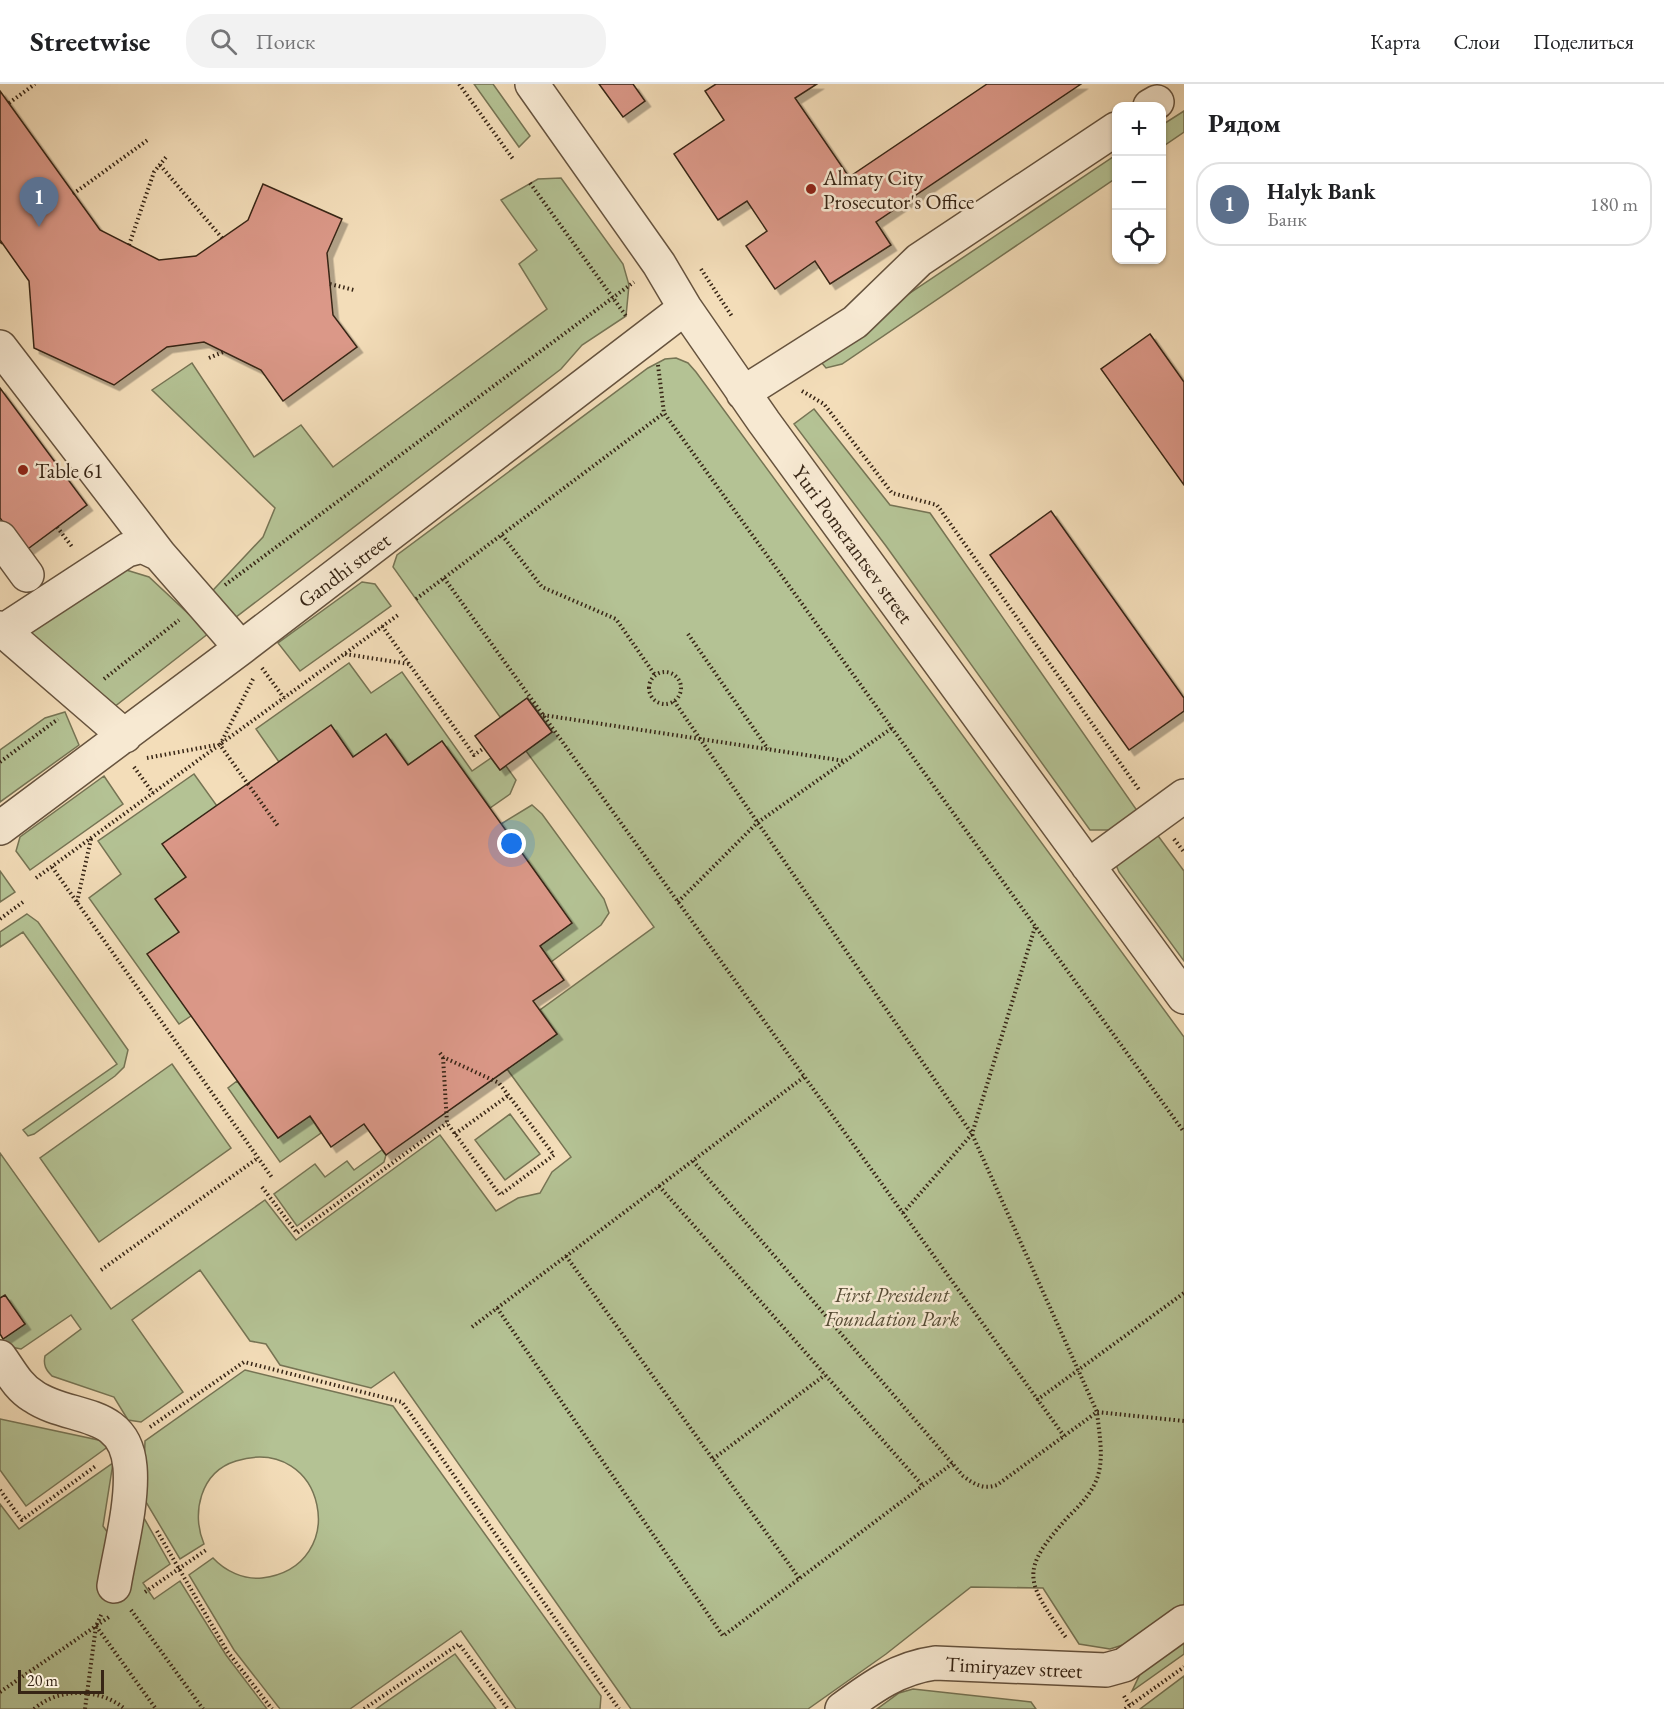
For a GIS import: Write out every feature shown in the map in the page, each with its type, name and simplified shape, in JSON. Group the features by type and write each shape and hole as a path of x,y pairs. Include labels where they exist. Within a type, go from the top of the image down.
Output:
{"street":[{"name":"Yuri Pomerantsev street","path":"532,84 659,264 685,308 743,393 1184,997"},
{"path":"743,393 855,322 919,260 1112,132"},
{"name":"Gandhi street","path":"0,828 132,752 251,662 685,308"},
{"path":"0,347 159,554 251,662"},
{"path":"0,538 27,575"},
{"path":"132,752 80,698 2,630 127,550 142,546 159,554"},
{"path":"1088,866 1184,796"},
{"path":"0,1358 20,1386 34,1397 97,1419 119,1435 130,1466 121,1595"},
{"name":"Timiryazev street","path":"842,1709 879,1682 919,1665 935,1663 1106,1670 1124,1665 1184,1622"}],"path":[{"path":"9,103 35,84"},
{"path":"459,84 513,159"},
{"path":"73,194 149,139"},
{"path":"129,245 154,172 167,156"},
{"path":"160,165 222,238"},
{"path":"530,183 629,319"},
{"path":"0,762 47,729 80,698 201,603 634,282"},
{"path":"330,284 354,290"},
{"path":"209,358 223,352"},
{"path":"657,362 664,413 1184,1132"},
{"path":"778,372 824,404 892,493 938,505 1184,852"},
{"path":"416,599 664,413"},
{"path":"502,535 542,588 616,619 656,675"},
{"path":"444,578 1064,1436"},
{"path":"36,878 398,615"},
{"path":"382,626 474,755 484,748"},
{"path":"688,634 768,750"},
{"path":"345,654 410,664"},
{"path":"220,745 251,662 284,698"},
{"path":"670,673 678,679 680,693 674,701 664,704 650,695 650,684 656,675 670,673"},
{"path":"674,701 972,1134 1097,1412 1101,1462 1097,1479 1089,1495 1043,1544 1034,1560 1032,1572 1040,1601 1074,1648"},
{"path":"543,715 845,761"},
{"path":"678,902 758,823 892,728"},
{"path":"153,793 132,752 220,745"},
{"path":"220,745 278,826"},
{"path":"77,903 91,838"},
{"path":"52,867 273,1179"},
{"path":"0,919 23,902"},
{"path":"903,1213 972,1134 1035,926"},
{"path":"442,1055 500,1083 509,1095 554,1155 500,1196 447,1123 442,1055"},
{"path":"472,1327 804,1077"},
{"path":"455,1134 509,1095"},
{"path":"262,1187 297,1233 447,1123"},
{"path":"101,1270 258,1158"},
{"path":"693,1161 952,1463 975,1484 987,1488 997,1485 1097,1412 1184,1421"},
{"path":"659,1186 923,1486"},
{"path":"566,1256 799,1578"},
{"path":"1037,1400 1184,1293"},
{"path":"497,1308 723,1636 952,1463"},
{"path":"0,1490 22,1520 124,1445 244,1362 402,1402 619,1709"},
{"path":"713,1459 825,1375"},
{"path":"130,1486 227,1651 272,1709"},
{"path":"0,1692 96,1626 121,1595 179,1569 206,1550"},
{"path":"85,1709 96,1626 121,1595"},
{"path":"121,1595 202,1709"},
{"path":"96,1626 156,1709"},
{"path":"364,1709 459,1644 508,1709"},
{"path":"1125,1709 1184,1668"},
{"path":"34,1709 52,1698 70,1692 107,1698 125,1709"}],"green space":[{"path":"474,84 493,84 530,136 519,147"},
{"path":"1184,111 1184,132 1166,144 1166,122"},
{"path":"1112,158 1112,181 842,364 826,368 816,356"},
{"path":"561,178 623,264 629,285 626,316 582,345 561,369 223,627 201,603 263,537 275,508 152,390 192,363 254,457 301,425 333,467 547,309 519,264 537,250 501,200 538,179"},
{"name":"First President Foundation Park","path":"676,358 688,363 696,372 1184,1037 1184,1605 1126,1644 1110,1649 1079,1644 1043,1588 971,1587 886,1654 808,1709 631,1709 394,1372 371,1388 280,1365 266,1344 250,1341 200,1270 132,1320 183,1392 141,1422 128,1420 114,1397 52,1376 47,1369 44,1362 45,1356 81,1329 71,1315 21,1349 11,1347 3,1339 25,1324 0,1298 0,1153 111,1309 265,1200 296,1240 440,1135 496,1211 518,1198 540,1193 552,1172 571,1157 507,1069 557,1034 540,1010 654,927 526,751 552,732 528,698 500,717 393,567 397,555 648,368 665,359"},
{"path":"814,409 890,505 930,513 1138,812 1112,830 1090,830 886,546 794,424"},
{"path":"123,569 149,577 209,633 114,707 25,633"},
{"path":"362,582 375,584 391,606 300,671 278,643"},
{"path":"349,663 371,693 402,672 472,771 491,758 500,770 506,766 516,780 510,794 490,808 442,741 408,765 386,734 353,757 279,762 256,729"},
{"path":"65,712 79,745 0,802 0,750 45,718"},
{"path":"194,774 217,806 163,844 186,877 156,899 179,932 191,1016 179,1024 89,898 121,874 98,841"},
{"path":"104,776 123,804 30,870 16,851 20,837"},
{"path":"532,805 542,814 604,899 609,913 601,925 551,962 540,946 571,923 501,824"},
{"path":"1153,829 1184,871 1184,961 1116,865"},
{"path":"0,871 15,892 0,902"},
{"path":"27,914 38,922 128,1050 124,1067 115,1076 28,1136 23,1130 117,1064 23,932 0,947 0,932"},
{"path":"172,1064 231,1148 99,1242 40,1158"},
{"path":"237,1081 278,1138 310,1116 321,1133 280,1162 228,1088"},
{"path":"510,1114 540,1154 505,1180 475,1140"},
{"path":"382,1150 386,1155 384,1162 297,1226 274,1194 315,1164 325,1177 347,1161 354,1170"},
{"path":"245,1370 393,1406 601,1696 600,1709 516,1709 461,1631 350,1709 280,1709 234,1650 189,1575 213,1558 229,1571 248,1578 262,1578 291,1569 309,1551 317,1529 317,1505 308,1483 291,1466 267,1458 236,1461 224,1466 214,1474 202,1495 198,1520 204,1544 180,1559 143,1497 145,1441"},
{"path":"0,1419 103,1441 109,1446 26,1506 0,1470"},
{"path":"113,1463 103,1526 134,1570 140,1511 170,1564 143,1583 154,1599 180,1581 226,1655 267,1709 0,1709 0,1504 19,1529"},
{"path":"1184,1638 1184,1654 1132,1691 1142,1670"},
{"path":"455,1654 496,1709 376,1709"},
{"path":"1184,1676 1184,1709 1140,1709"},
{"path":"913,1689 1031,1702 1036,1709 877,1709 899,1693"}],"building":[{"path":"599,84 633,84 645,101 623,117"},
{"name":"Almaty City Prosecutor's Office","path":"716,84 817,84 795,98 849,177 987,84 1081,84 876,222 891,245 830,284 815,261 775,289 746,246 767,231 747,201 718,220 674,154 724,120 705,91"},
{"path":"0,91 100,230 159,260 196,256 248,220 263,184 342,219 327,253 333,315 357,347 283,401 261,370 204,342 167,347 114,385 34,348 29,281 0,240"},
{"path":"1150,334 1184,382 1184,485 1101,369"},
{"path":"0,388 87,505 25,551 0,518"},
{"path":"1051,511 1184,698 1184,711 1129,750 990,555"},
{"path":"527,698 552,732 500,770 475,736"},
{"path":"331,725 353,757 386,734 408,765 442,741 572,923 540,946 564,980 533,1001 557,1034 386,1155 364,1124 331,1147 310,1116 278,1138 147,954 179,932 155,899 186,877 162,844"},
{"path":"5,1295 25,1324 3,1339 0,1334 0,1298"}],"place":[{"name":"Almaty City Prosecutor's Office","path":"811,189"},
{"name":"Halyk Bank","path":"39,227"},
{"name":"Table 61","path":"23,470"}]}
